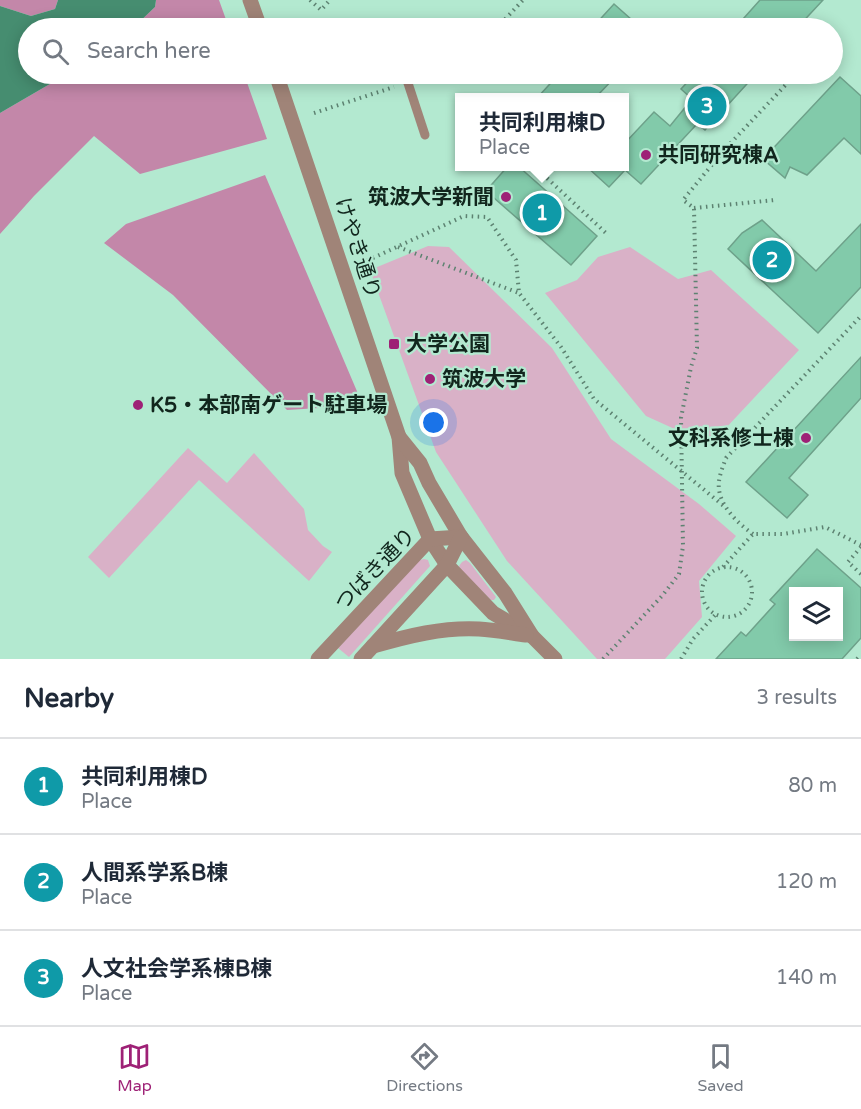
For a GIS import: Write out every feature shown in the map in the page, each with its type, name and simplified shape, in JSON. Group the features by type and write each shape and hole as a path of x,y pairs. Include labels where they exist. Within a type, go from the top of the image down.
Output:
{"street":[{"path":"249,0 256,18"},
{"name":"けやき通り","path":"279,84 399,437 402,473 430,539 447,565 493,613 532,636"},
{"name":"けやき通り","path":"399,437 420,463 429,483 461,537 505,593 532,636 555,659"},
{"path":"361,659 447,565 461,537"},
{"name":"つばき通り","path":"318,659 430,539 461,537"},
{"path":"373,646 417,634 450,629 480,629 532,636"}],"lane":[{"path":"408,84 425,135"}],"path":[{"path":"310,0 321,10 330,0"},
{"path":"506,18 523,0"},
{"path":"314,113 390,84"},
{"path":"775,200 694,208 683,200 725,149 787,84"},
{"path":"539,171 607,234"},
{"path":"603,659 662,596 678,574 683,546 681,418 691,367 698,348 694,208"},
{"path":"362,263 464,216 487,217 516,261 519,293"},
{"path":"397,246 519,293 561,347 594,399 725,507 740,525 753,534 783,534 825,527 861,546 848,562 861,574"},
{"path":"725,507 718,483 726,458 861,316"},
{"path":"723,567 732,567 746,575 752,586 752,595 747,607 735,615 716,614 703,599 702,591 711,573 723,567 753,534"},
{"path":"681,659 693,639 716,614"},
{"path":"857,659 861,655"}],"shaded area":[{"path":"0,0 58,0 55,9 31,16 0,6"},
{"path":"58,0 156,0 155,7 143,18 18,18 18,84 50,84 0,113 0,6 31,16 55,9"},
{"path":"156,0 219,0 225,18 143,18 155,7"},
{"path":"50,84 248,84 267,139 140,174 94,136 0,234 0,113"},
{"path":"265,175 359,396 319,408 287,410 173,295 104,243 126,224"},
{"path":"428,246 449,247 552,348 611,439 699,504 736,536 699,581 702,617 665,659 597,659 507,561 436,452 370,270"},
{"path":"630,247 678,279 711,270 799,350 710,445 646,416 545,293 577,280 598,257"},
{"path":"188,448 227,483 254,453 304,509 308,530 332,552 309,581 199,480 109,578 88,557"},
{"path":"428,560 430,566 349,657 338,648 417,561"},
{"path":"466,560 496,597 494,600 491,600 461,571 459,566"}],"building":[{"path":"760,0 823,0 806,18 744,18"},
{"path":"614,4 630,18 601,18"},
{"path":"843,80 861,96 861,154 844,138 807,175 790,167 785,178 763,159 833,84 843,84"},
{"path":"550,84 608,84 600,93 542,93"},
{"path":"686,84 747,84 705,130 697,124 641,184 626,171 629,171 629,139 654,112 670,126 692,99 681,89"},
{"path":"504,171 524,171 597,236 571,265 486,191"},
{"path":"591,171 624,171 609,187"},
{"path":"762,220 816,271 861,224 861,287 818,333 728,249 742,233"},
{"name":"文科系修士棟","path":"861,357 861,398 789,478 808,495 787,518 746,482"},
{"path":"817,549 861,588 861,638 842,659 716,659 741,632 746,636 775,604 770,600"}],"place":[{"name":"人文社会学系棟B棟","path":"707,106"},
{"name":"共同研究棟A","path":"646,155"},
{"name":"筑波大学新聞","path":"506,197"},
{"name":"共同利用棟D","path":"542,213"},
{"name":"人間系学系B棟","path":"772,260"},
{"name":"大学公園","path":"394,344"},
{"name":"筑波大学","path":"430,379"},
{"name":"K5・本部南ゲート駐車場","path":"138,405"},
{"name":"文科系修士棟","path":"806,438"}]}
